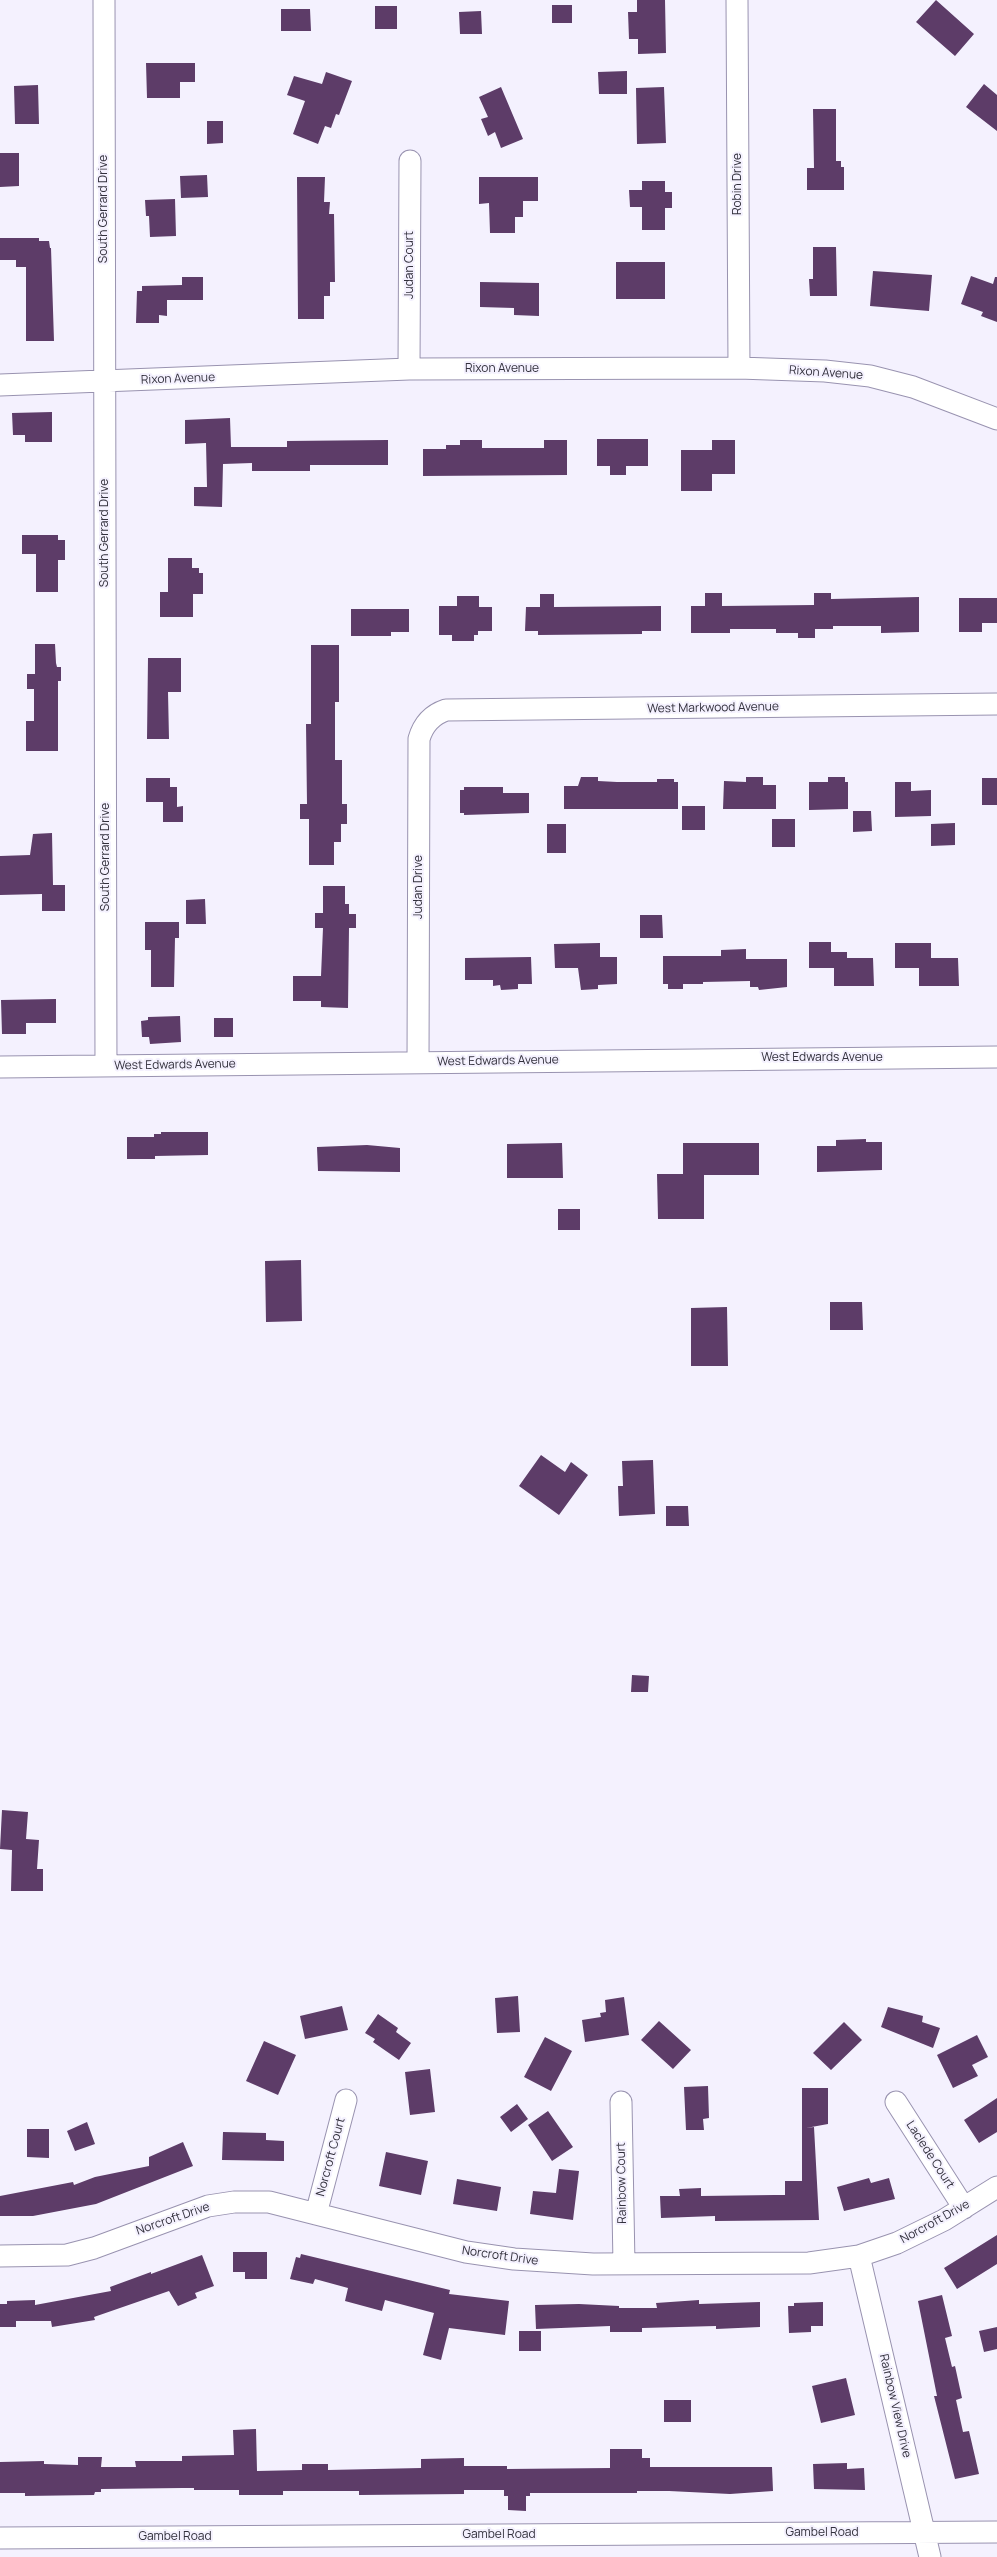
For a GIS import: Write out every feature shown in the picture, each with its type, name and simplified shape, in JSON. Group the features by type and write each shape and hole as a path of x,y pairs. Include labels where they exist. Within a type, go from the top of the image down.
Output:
{"street":[{"name":"South Gerrard Drive","path":"104,0 106,1066"},
{"name":"Robin Drive","path":"737,0 739,368"},
{"name":"Judan Court","path":"409,369 410,161"},
{"name":"Rixon Avenue","path":"0,385 409,369 739,368 825,371 870,376 930,392 997,419"},
{"name":"West Markwood Avenue","path":"432,717 446,710 997,704"},
{"name":"Judan Drive","path":"418,1062 419,740 423,728 432,717"},
{"name":"West Edwards Avenue","path":"0,1066 997,1057"},
{"name":"Norcroft Court","path":"316,2214 346,2100"},
{"name":"Rainbow Court","path":"621,2102 624,2264"},
{"name":"Laclede Court","path":"896,2102 964,2208"},
{"name":"Norcroft Drive","path":"0,2256 67,2255 94,2248 208,2206 234,2202 269,2202 466,2252 542,2262 624,2264 809,2263 859,2256 921,2233 997,2187"},
{"name":"Rainbow View Drive","path":"859,2256 930,2557"},
{"name":"Gambel Road","path":"0,2538 997,2532"}],"building":[{"path":"637,0 665,0 666,53 638,54 638,39 629,39 628,12 637,12"},
{"path":"936,0 974,34 955,56 916,22"},
{"path":"552,5 572,5 572,23 552,23"},
{"path":"375,6 397,6 397,29 375,29"},
{"path":"281,9 310,9 311,31 281,31"},
{"path":"481,11 482,34 460,34 459,12"},
{"path":"146,63 195,63 195,82 180,82 180,98 147,98"},
{"path":"627,71 627,94 599,94 598,72"},
{"path":"326,72 352,81 339,115 336,114 331,128 325,126 318,144 293,134 305,101 287,95 294,76 322,84"},
{"path":"984,84 997,95 997,131 966,107"},
{"path":"38,85 39,124 15,124 14,86"},
{"path":"501,87 523,139 501,148 495,132 488,136 481,119 488,117 479,97"},
{"path":"664,87 666,143 637,144 636,88"},
{"path":"813,109 836,109 836,161 841,161 841,167 844,167 844,190 807,190 807,168 814,168"},
{"path":"207,121 223,121 223,143 207,144"},
{"path":"0,153 19,153 19,186 0,187"},
{"path":"207,175 208,197 181,198 180,176"},
{"path":"297,177 325,177 324,202 330,202 329,214 334,214 335,282 330,282 330,296 324,296 324,319 298,319"},
{"path":"479,177 538,177 538,201 523,201 523,217 515,217 515,233 490,233 489,203 479,204"},
{"path":"642,181 665,181 665,192 672,192 672,208 665,208 665,230 642,230 642,207 630,207 629,190 642,190"},
{"path":"175,199 176,236 150,237 149,216 146,216 145,200"},
{"path":"0,238 39,238 39,241 49,241 51,248 54,341 26,341 26,267 16,267 16,260 0,260"},
{"path":"813,247 836,247 837,296 810,296 809,279 813,279"},
{"path":"616,262 665,262 665,299 616,299"},
{"path":"873,271 932,275 929,311 870,306"},
{"path":"971,276 993,284 995,277 997,277 997,322 981,316 983,312 961,304"},
{"path":"182,277 203,277 203,300 167,300 167,316 159,315 159,323 136,323 137,291 142,291 142,286 182,285"},
{"path":"480,282 539,283 539,316 514,315 514,308 480,307"},
{"path":"52,412 52,442 25,442 25,435 13,435 12,413"},
{"path":"230,418 231,447 287,447 287,441 388,440 388,465 310,465 310,471 252,471 252,463 223,464 222,507 194,506 194,487 207,487 206,443 185,444 185,420"},
{"path":"597,439 648,439 648,466 626,466 626,475 610,475 610,466 597,466"},
{"path":"460,440 482,440 482,448 544,448 544,440 567,440 567,475 423,476 423,449 446,449 446,445 460,445"},
{"path":"712,440 735,440 735,474 712,474 712,491 681,491 681,450 712,450"},
{"path":"22,535 58,535 58,540 65,540 65,560 58,560 58,592 36,592 36,554 22,554"},
{"path":"168,558 192,558 192,568 199,568 199,573 203,573 203,594 193,594 193,617 160,617 160,592 168,592"},
{"path":"705,593 722,593 722,606 814,605 814,593 831,593 831,599 919,597 919,632 881,633 881,626 833,626 833,629 815,629 815,638 798,638 798,633 776,633 776,629 730,629 730,633 691,633 691,606 705,606"},
{"path":"540,594 554,594 554,607 661,606 661,631 642,631 642,634 538,635 538,631 525,631 526,607 540,607"},
{"path":"457,596 479,596 479,607 492,607 492,631 478,631 478,635 474,635 474,641 452,641 452,635 439,635 439,606 457,606"},
{"path":"959,598 997,598 997,623 982,623 982,632 959,632"},
{"path":"351,609 409,609 409,632 391,632 391,636 351,636"},
{"path":"35,644 55,644 57,667 61,667 61,681 58,681 58,751 26,751 26,721 34,721 34,689 27,689 27,674 35,674"},
{"path":"311,645 339,645 339,702 335,702 335,760 342,760 342,804 347,804 347,824 341,824 341,842 334,842 334,865 309,865 309,819 300,819 300,804 307,804 306,724 311,724"},
{"path":"148,658 181,658 181,692 168,692 169,739 147,739"},
{"path":"581,777 598,777 598,781 617,782 657,782 657,779 674,779 674,782 678,782 678,809 564,809 564,786 578,786"},
{"path":"746,777 763,777 763,785 776,785 776,809 723,809 724,781 746,782"},
{"path":"828,777 845,777 845,782 848,782 848,809 809,810 809,782 828,782"},
{"path":"146,778 170,778 170,787 177,787 177,807 183,806 183,822 163,822 163,802 146,802"},
{"path":"982,778 997,778 997,805 982,805"},
{"path":"895,782 911,782 911,791 931,790 931,816 895,817"},
{"path":"464,787 503,787 503,793 529,793 529,813 464,815 464,813 460,813 460,790 464,790"},
{"path":"682,806 705,806 705,830 682,830"},
{"path":"853,811 871,811 872,831 853,832"},
{"path":"772,819 795,819 795,847 772,847"},
{"path":"955,823 955,845 931,846 931,824"},
{"path":"547,824 566,824 566,853 547,853"},
{"path":"52,833 53,885 65,885 65,911 42,911 42,894 0,895 0,856 30,855 33,834"},
{"path":"323,886 345,886 345,904 349,904 349,914 356,914 356,928 349,928 348,1008 321,1007 321,1001 293,1001 293,976 321,976 323,928 315,928 315,913 323,913"},
{"path":"205,899 206,924 186,924 186,900"},
{"path":"640,915 662,915 663,938 640,938"},
{"path":"145,922 179,922 179,938 175,938 174,987 151,987 151,950 145,950"},
{"path":"809,942 831,942 831,952 847,952 847,958 873,958 874,986 834,986 834,968 809,968"},
{"path":"600,943 600,957 617,957 617,984 598,985 598,989 581,990 578,968 555,968 554,944"},
{"path":"895,943 931,943 931,958 958,958 959,986 919,986 919,968 895,968"},
{"path":"746,949 746,959 787,959 787,987 759,990 758,987 750,987 750,981 683,984 683,989 668,989 668,984 663,984 663,956 721,956 721,950"},
{"path":"531,957 532,984 518,984 518,989 501,990 500,985 493,986 493,980 465,980 465,958"},
{"path":"56,999 56,1023 26,1023 26,1034 2,1034 1,1000"},
{"path":"180,1016 181,1042 150,1044 149,1037 142,1037 141,1021 148,1020 148,1017"},
{"path":"214,1018 233,1018 233,1037 214,1037"},
{"path":"161,1132 208,1132 208,1155 155,1156 155,1159 127,1159 127,1137 154,1137 154,1134 161,1134"},
{"path":"866,1139 866,1142 882,1142 882,1170 817,1172 817,1146 836,1146 836,1140"},
{"path":"562,1143 563,1178 507,1178 507,1144"},
{"path":"683,1143 759,1143 759,1175 704,1175 704,1219 658,1219 657,1174 683,1174"},
{"path":"367,1145 400,1148 400,1172 318,1171 317,1147"},
{"path":"558,1209 580,1209 580,1230 558,1230"},
{"path":"301,1260 302,1321 266,1322 265,1261"},
{"path":"830,1302 862,1302 863,1330 830,1330"},
{"path":"727,1307 728,1366 691,1366 691,1308"},
{"path":"541,1455 565,1472 571,1462 588,1475 559,1515 519,1486"},
{"path":"653,1460 655,1514 619,1516 618,1486 623,1486 622,1461"},
{"path":"666,1506 688,1506 689,1526 666,1526"},
{"path":"632,1675 649,1676 648,1692 631,1692"},
{"path":"2,1810 28,1812 26,1839 39,1840 37,1869 43,1869 43,1891 11,1891 12,1850 0,1849"},
{"path":"518,1996 520,2032 497,2033 495,1998"},
{"path":"624,1997 629,2035 585,2042 582,2020 601,2017 600,2013 606,2012 605,2000"},
{"path":"342,2006 348,2030 305,2039 300,2016"},
{"path":"888,2007 923,2016 922,2022 940,2028 933,2048 881,2027"},
{"path":"378,2014 398,2028 396,2032 411,2043 399,2060 373,2042 375,2039 365,2033"},
{"path":"659,2021 691,2050 673,2069 641,2040"},
{"path":"844,2022 862,2040 831,2070 813,2053"},
{"path":"977,2035 988,2057 972,2065 978,2076 953,2088 937,2055"},
{"path":"545,2037 572,2051 551,2091 524,2077"},
{"path":"264,2041 296,2055 278,2095 246,2081"},
{"path":"430,2069 435,2112 410,2115 405,2072"},
{"path":"708,2086 709,2118 703,2119 704,2130 686,2130 684,2087"},
{"path":"802,2088 828,2088 828,2124 806,2128 814,2127 819,2220 715,2221 715,2216 661,2218 660,2196 680,2196 679,2189 701,2188 701,2196 785,2195 785,2181 802,2181"},
{"path":"997,2098 997,2132 979,2143 964,2120"},
{"path":"517,2104 528,2119 511,2132 500,2117"},
{"path":"548,2111 573,2147 552,2161 528,2125"},
{"path":"87,2122 95,2144 75,2151 67,2131"},
{"path":"27,2129 49,2129 49,2158 27,2157"},
{"path":"223,2132 266,2133 266,2140 284,2141 284,2161 222,2160"},
{"path":"183,2142 193,2166 96,2204 33,2216 0,2216 0,2196 73,2182 74,2185 95,2177 149,2166 149,2157"},
{"path":"386,2152 428,2161 421,2195 379,2186"},
{"path":"559,2169 579,2171 573,2220 530,2214 533,2191 556,2193"},
{"path":"869,2178 871,2183 889,2178 895,2199 844,2211 837,2187"},
{"path":"457,2179 501,2187 497,2211 453,2204"},
{"path":"997,2235 997,2264 957,2289 944,2268"},
{"path":"233,2252 267,2252 267,2279 245,2279 245,2272 233,2272"},
{"path":"301,2254 450,2290 449,2294 509,2301 505,2335 449,2328 441,2360 423,2355 434,2313 385,2300 382,2311 345,2301 348,2288 315,2279 313,2284 290,2279 296,2257 300,2258"},
{"path":"202,2255 214,2286 195,2293 197,2298 178,2306 169,2291 94,2317 95,2320 52,2327 51,2321 16,2321 16,2327 0,2327 0,2304 7,2304 7,2301 35,2300 35,2305 111,2291 110,2287"},
{"path":"942,2295 952,2336 945,2338 952,2367 955,2366 962,2398 956,2400 963,2432 969,2431 979,2474 955,2479 934,2396 937,2396 918,2301"},
{"path":"699,2300 699,2304 760,2302 760,2327 716,2329 716,2326 642,2328 642,2332 610,2332 610,2326 536,2329 535,2305 579,2304 619,2306 619,2308 657,2308 656,2303"},
{"path":"823,2302 823,2326 811,2326 811,2332 789,2333 788,2306 794,2306 794,2303"},
{"path":"997,2327 997,2349 984,2352 979,2331"},
{"path":"519,2331 541,2331 541,2351 519,2351"},
{"path":"846,2378 855,2415 821,2423 812,2386"},
{"path":"664,2400 691,2400 691,2422 664,2422"},
{"path":"256,2429 257,2471 302,2470 302,2464 328,2464 328,2470 421,2468 421,2459 464,2458 464,2466 507,2466 507,2469 610,2468 610,2449 642,2449 642,2458 650,2458 650,2467 772,2467 773,2491 730,2494 669,2491 637,2491 637,2493 530,2493 530,2496 526,2496 526,2511 508,2510 508,2496 504,2496 504,2490 464,2490 464,2494 359,2495 359,2491 283,2491 283,2495 239,2495 239,2490 194,2490 194,2488 101,2489 101,2492 95,2492 94,2495 25,2496 25,2493 0,2493 0,2462 44,2461 44,2464 78,2465 78,2457 102,2457 101,2467 136,2467 135,2461 182,2461 182,2456 234,2455 233,2430"},
{"path":"847,2463 847,2469 864,2468 865,2490 814,2489 813,2464"}]}
